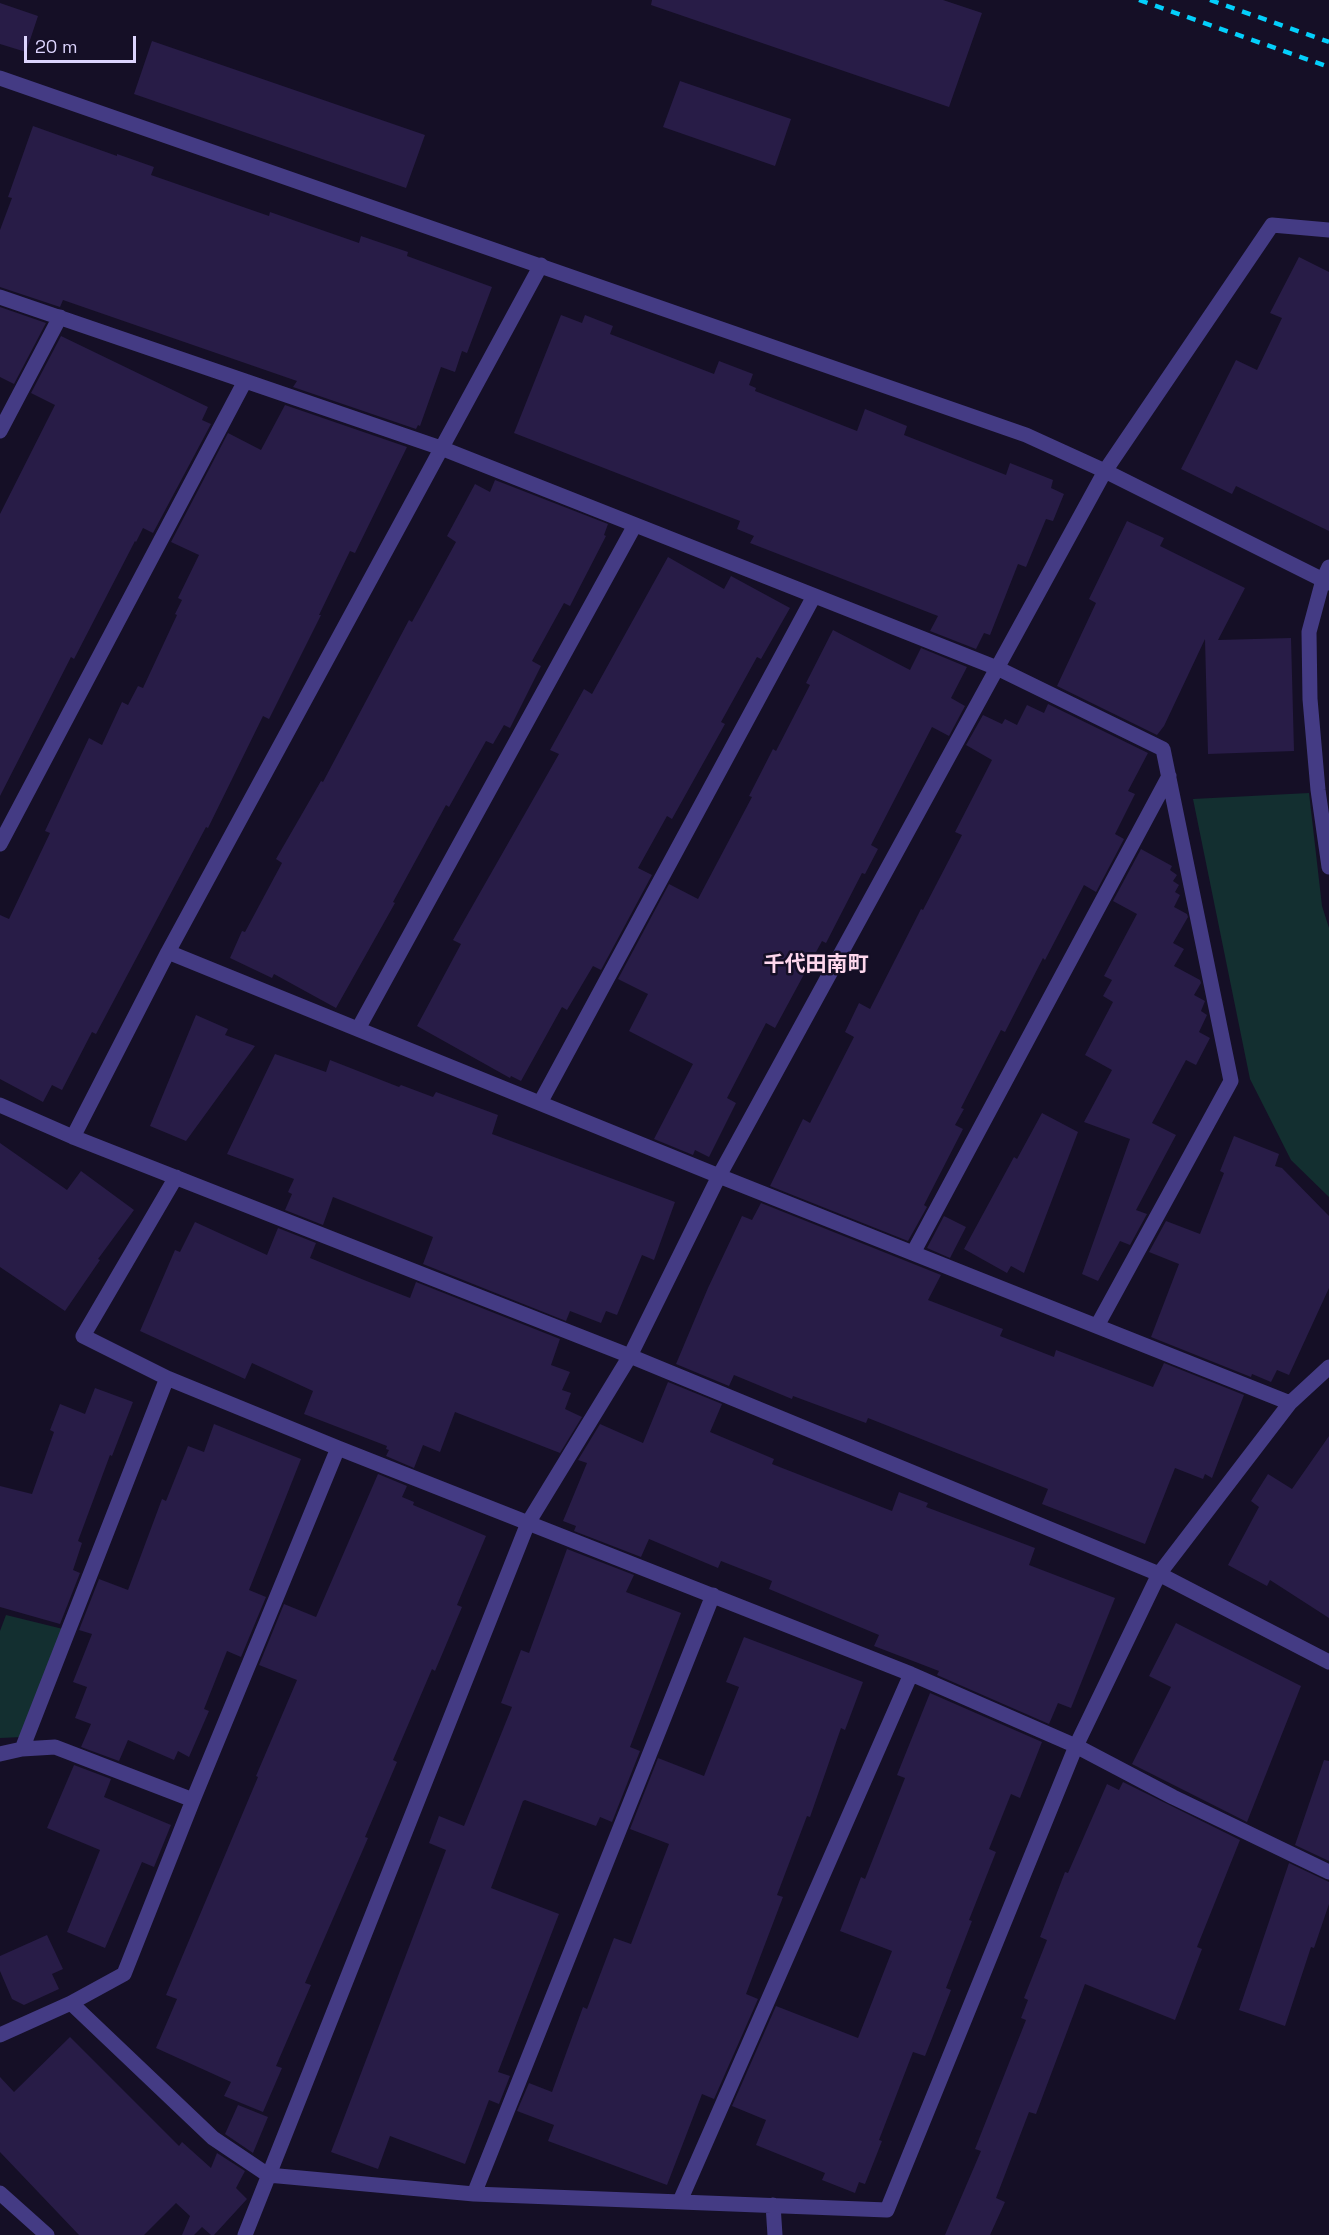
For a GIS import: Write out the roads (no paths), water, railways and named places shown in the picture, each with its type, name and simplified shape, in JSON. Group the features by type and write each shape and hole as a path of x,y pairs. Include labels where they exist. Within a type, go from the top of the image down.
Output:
{"street":[{"path":"0,78 1026,435 1327,577 1309,632 1310,699 1318,790 1329,867"},
{"path":"245,2235 528,1523 630,1356 719,1176 1105,471 1272,225 1329,230"},
{"path":"73,1137 168,952 541,265"},
{"path":"0,297 441,448 997,669 1163,749 1231,1081 1096,1326"},
{"path":"0,431 60,317"},
{"path":"0,844 244,381"},
{"path":"358,1029 635,525"},
{"path":"540,1103 814,596"},
{"path":"913,1253 1169,776"},
{"path":"168,952 719,1176 1290,1403"},
{"path":"0,1105 73,1137 630,1356 1159,1574 1329,1662"},
{"path":"176,1177 83,1336 167,1378 338,1448 911,1674 1076,1746 1173,1797 1329,1872"},
{"path":"71,2003 213,2138 268,2175 474,2194 887,2210 1076,1746 1159,1574 1290,1403 1329,1367"},
{"path":"22,1749 167,1378"},
{"path":"0,2035 71,2003 124,1974 338,1448"},
{"path":"474,2194 713,1595"},
{"path":"680,2201 911,1674"},
{"path":"0,1754 22,1749 56,1747 194,1800"},
{"path":"0,2193 47,2235"},
{"path":"773,2205 775,2235"}],"railway":[{"path":"1139,0 1329,67"},
{"path":"1210,0 1329,42"}],"district":[{"name":"千代田南町","path":"816,965"}]}
